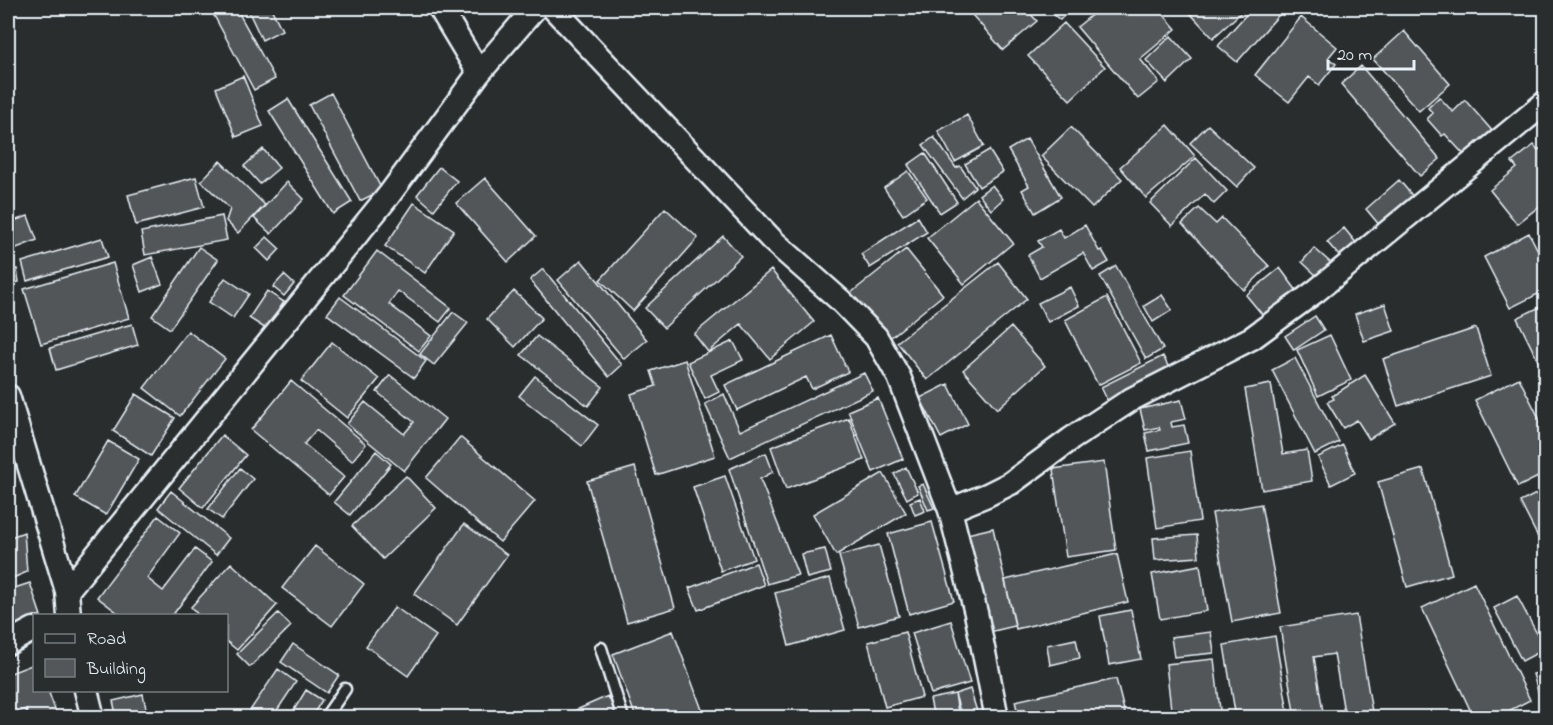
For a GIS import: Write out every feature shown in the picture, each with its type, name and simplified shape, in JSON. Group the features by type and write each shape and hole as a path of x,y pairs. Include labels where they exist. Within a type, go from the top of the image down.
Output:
{"street":[{"path":"440,8 479,73"},
{"path":"66,608 389,195 479,73 535,8"},
{"path":"553,8 773,241 841,301 876,337 899,377 950,510 976,613 997,717"},
{"path":"950,510 1011,483 1071,439 1132,399 1252,338 1316,291 1545,102"},
{"path":"8,396 66,608"},
{"path":"8,643 33,630"},
{"path":"87,692 93,717"}],"lane":[{"path":"601,648 623,717"},
{"path":"325,717 345,689"}],"building":[{"path":"210,8 236,8 275,79 254,90"},
{"path":"247,8 271,8 282,30 262,40"},
{"path":"966,8 1018,8 1023,13 1027,10 1037,21 1003,50"},
{"path":"1046,8 1071,8 1060,20"},
{"path":"1090,8 1158,8 1176,29 1140,59 1159,82 1138,99 1077,27 1094,13"},
{"path":"1194,8 1246,8 1213,38 1189,12"},
{"path":"1252,8 1285,8 1237,62 1218,46"},
{"path":"1301,17 1337,47 1328,58 1336,64 1319,85 1309,77 1289,102 1255,75"},
{"path":"1064,23 1105,67 1070,100 1028,56"},
{"path":"1404,31 1450,84 1419,111 1373,59"},
{"path":"1171,36 1192,59 1167,83 1146,60"},
{"path":"1361,66 1440,159 1420,176 1341,84"},
{"path":"243,76 263,126 236,137 216,88"},
{"path":"331,93 382,190 360,201 309,105"},
{"path":"1439,97 1453,112 1465,100 1495,134 1468,159 1445,134 1442,136 1427,119 1433,113 1428,108"},
{"path":"288,99 352,202 333,214 269,111"},
{"path":"967,115 984,146 955,162 938,131"},
{"path":"1168,125 1195,156 1146,198 1120,167"},
{"path":"1208,125 1254,168 1237,187 1190,143"},
{"path":"1071,127 1122,179 1092,208 1041,156"},
{"path":"934,137 956,168 960,166 975,187 962,198 923,145"},
{"path":"1027,139 1061,197 1035,213 1022,190 1029,186 1008,150"},
{"path":"1534,145 1538,150 1546,145 1546,201 1517,224 1490,190 1517,168 1512,162"},
{"path":"263,149 279,168 260,184 244,166"},
{"path":"989,150 1003,172 979,187 965,164"},
{"path":"925,153 957,202 940,213 908,165"},
{"path":"1196,158 1227,191 1214,204 1205,194 1172,226 1150,203"},
{"path":"220,161 265,205 238,233 226,221 230,209 201,181"},
{"path":"439,167 457,181 434,210 417,195"},
{"path":"908,171 927,198 903,215 884,188"},
{"path":"196,177 204,207 136,225 128,195"},
{"path":"485,178 536,236 508,262 456,203"},
{"path":"1399,180 1415,199 1381,227 1366,209"},
{"path":"287,182 304,199 271,234 254,218"},
{"path":"992,185 1003,199 991,210 979,195"},
{"path":"976,198 1013,243 964,284 927,238"},
{"path":"414,203 454,230 425,273 385,246"},
{"path":"665,208 698,238 633,311 600,280"},
{"path":"1199,208 1216,224 1222,218 1269,266 1244,290 1182,224"},
{"path":"28,216 37,240 9,251 8,223"},
{"path":"222,216 227,240 145,255 141,232"},
{"path":"918,217 927,232 870,268 861,254"},
{"path":"1085,225 1099,251 1102,250 1109,262 1093,271 1083,253 1040,278 1028,255 1042,247 1038,241 1059,229 1064,238"},
{"path":"1344,228 1357,244 1341,258 1327,242"},
{"path":"1529,233 1546,266 1546,290 1510,308 1484,257"},
{"path":"723,236 741,256 664,328 645,308"},
{"path":"267,237 280,249 269,261 256,248"},
{"path":"102,238 108,257 27,281 22,262"},
{"path":"199,247 218,260 170,329 152,316"},
{"path":"1314,248 1331,263 1318,277 1302,262"},
{"path":"906,249 943,295 885,342 847,296"},
{"path":"377,251 451,308 440,322 398,291 389,304 431,336 419,351 344,295"},
{"path":"152,257 162,284 142,292 133,265"},
{"path":"581,260 647,340 624,359 558,280"},
{"path":"998,262 1027,299 927,380 897,342"},
{"path":"113,263 129,318 41,344 24,289"},
{"path":"1116,266 1163,349 1146,359 1100,276"},
{"path":"1280,268 1297,291 1265,318 1246,295"},
{"path":"17,269 19,282 8,285 8,271"},
{"path":"543,269 622,365 609,377 530,280"},
{"path":"771,270 814,322 770,359 741,324 708,352 694,334"},
{"path":"284,275 294,284 284,296 273,287"},
{"path":"225,278 249,294 233,318 209,302"},
{"path":"1070,287 1079,306 1048,322 1038,303"},
{"path":"267,291 284,302 266,329 249,318"},
{"path":"514,291 542,318 515,347 487,319"},
{"path":"1162,295 1172,310 1153,322 1144,306"},
{"path":"340,297 426,361 414,378 327,314"},
{"path":"1107,297 1141,363 1098,385 1065,320"},
{"path":"1385,304 1394,331 1364,341 1355,314"},
{"path":"1546,304 1546,367 1542,369 1517,318"},
{"path":"453,312 468,323 434,365 420,354"},
{"path":"1315,316 1324,330 1294,350 1285,336"},
{"path":"132,324 138,345 56,370 50,348"},
{"path":"1011,327 1045,366 997,409 963,370"},
{"path":"1476,328 1491,376 1398,406 1383,359"},
{"path":"188,331 225,359 180,416 144,388"},
{"path":"831,335 848,372 812,389 806,377 737,410 725,385"},
{"path":"1330,335 1351,380 1318,396 1297,350"},
{"path":"537,336 603,387 588,406 521,355"},
{"path":"733,341 743,360 711,375 719,392 705,399 688,362"},
{"path":"332,342 379,379 347,418 301,381"},
{"path":"1163,356 1170,370 1108,402 1101,387"},
{"path":"1295,358 1339,442 1315,454 1272,370"},
{"path":"685,360 715,456 656,475 631,394 656,386 651,371"},
{"path":"864,373 873,391 730,458 705,404 724,394 740,431"},
{"path":"390,375 445,419 404,471 347,424 365,402 404,434 414,422 377,392"},
{"path":"1365,375 1395,423 1369,439 1357,420 1343,428 1327,402 1334,399 1332,396"},
{"path":"535,376 598,425 582,446 519,396"},
{"path":"1519,378 1546,432 1546,473 1518,487 1475,400"},
{"path":"291,381 366,444 352,461 316,430 304,444 344,477 329,495 251,430"},
{"path":"948,384 968,424 941,438 920,398"},
{"path":"1271,384 1283,454 1307,450 1312,481 1262,490 1245,389"},
{"path":"136,394 175,418 151,456 113,431"},
{"path":"878,398 903,459 873,472 848,411"},
{"path":"1181,400 1186,419 1171,422 1172,427 1184,425 1188,443 1149,451 1145,433 1160,430 1159,427 1145,430 1140,409"},
{"path":"849,418 864,460 786,489 771,447"},
{"path":"222,435 246,455 203,508 179,488"},
{"path":"460,437 535,501 500,542 426,478"},
{"path":"108,441 139,459 106,515 75,497"},
{"path":"1343,445 1355,473 1331,485 1318,457"},
{"path":"376,451 391,464 350,515 334,502"},
{"path":"1190,451 1200,521 1157,528 1147,458"},
{"path":"766,453 773,472 760,479 798,575 767,584 729,469"},
{"path":"1104,462 1116,550 1066,557 1053,469"},
{"path":"635,467 675,608 627,622 587,481"},
{"path":"906,467 918,493 907,499 894,474"},
{"path":"240,468 253,479 222,519 208,509"},
{"path":"1423,469 1452,574 1407,587 1378,482"},
{"path":"883,473 906,513 836,555 813,514"},
{"path":"406,476 436,508 383,559 352,526"},
{"path":"725,476 754,559 721,571 693,487"},
{"path":"923,484 934,508 928,510 918,486"},
{"path":"1546,489 1546,553 1520,502"},
{"path":"171,491 229,538 216,555 158,508"},
{"path":"920,498 925,511 915,515 910,502"},
{"path":"1261,504 1281,613 1232,622 1212,513"},
{"path":"158,516 180,533 147,578 163,591 195,549 212,562 173,614 119,614 97,597"},
{"path":"932,522 954,601 909,614 888,534"},
{"path":"464,524 507,555 457,625 414,594"},
{"path":"993,528 1015,626 989,632 967,534"},
{"path":"24,532 27,572 8,580 8,538"},
{"path":"1197,535 1199,557 1155,560 1153,538"},
{"path":"879,545 899,616 859,627 839,556"},
{"path":"315,546 364,584 332,626 282,588"},
{"path":"825,549 831,572 807,578 801,554"},
{"path":"1117,554 1128,602 1016,629 1005,580"},
{"path":"231,563 277,605 237,650 228,643 228,614 197,614 191,607"},
{"path":"756,563 764,585 698,610 689,588"},
{"path":"1200,565 1207,611 1160,619 1152,574"},
{"path":"830,578 845,630 789,646 775,593"},
{"path":"30,583 40,614 33,614 33,625 8,634 8,590"},
{"path":"1474,583 1530,700 1495,718 1474,718 1422,608"},
{"path":"1517,596 1545,649 1522,661 1494,608"},
{"path":"395,607 436,636 408,676 366,646"},
{"path":"1131,610 1141,659 1109,665 1100,616"},
{"path":"278,613 291,626 250,667 237,654"},
{"path":"1356,615 1373,718 1345,718 1334,654 1314,657 1324,718 1295,718 1280,627"},
{"path":"951,621 970,683 931,694 912,633"},
{"path":"673,631 705,718 636,718 613,654"},
{"path":"905,632 922,697 885,707 868,642"},
{"path":"1211,632 1214,653 1174,657 1171,637"},
{"path":"1275,636 1289,718 1236,718 1224,645"},
{"path":"1076,639 1080,658 1050,665 1047,645"},
{"path":"293,644 339,675 327,693 281,662"},
{"path":"1214,659 1221,718 1172,718 1166,664"},
{"path":"33,664 33,692 49,692 58,718 29,718 26,709 8,716 8,674"},
{"path":"278,669 296,682 272,718 245,718"},
{"path":"1546,671 1546,708 1543,709 1533,674"},
{"path":"1116,679 1126,718 1019,718 1015,701"},
{"path":"970,689 979,718 962,718 955,694"},
{"path":"306,690 322,700 311,718 289,718"},
{"path":"143,694 148,718 117,718 113,701"},
{"path":"955,694 959,718 934,718 930,699"},
{"path":"608,696 618,718 566,718 565,715"}]}
